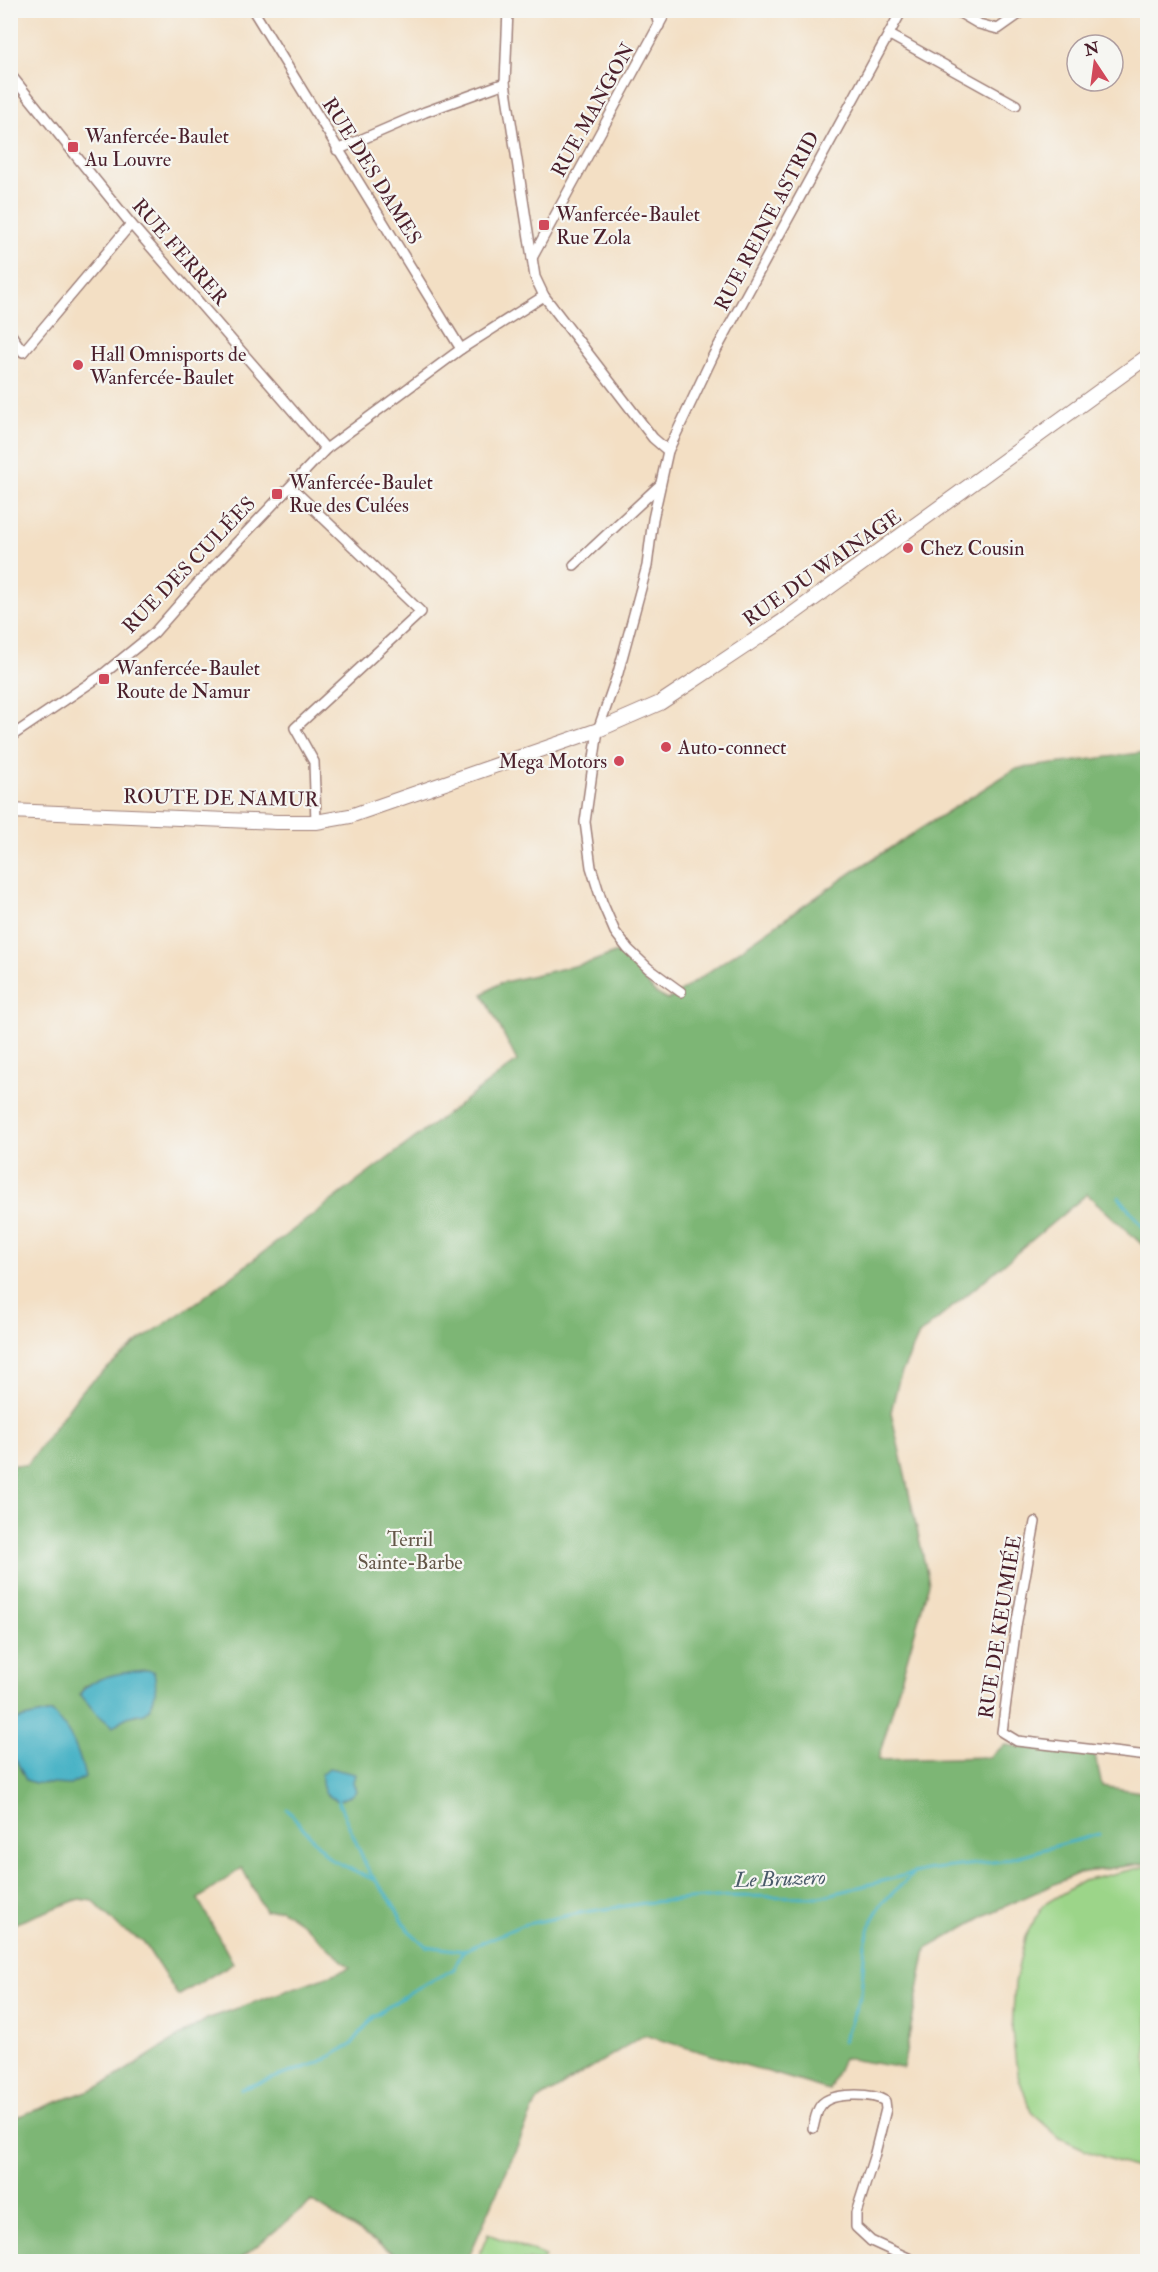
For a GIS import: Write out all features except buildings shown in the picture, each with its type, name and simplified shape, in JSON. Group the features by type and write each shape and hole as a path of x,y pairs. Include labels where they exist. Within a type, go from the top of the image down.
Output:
{"main road":[{"name":"RUE DU WAINAGE","path":"493,768 598,730 660,703 783,621 1148,356"},
{"name":"ROUTE DE NAMUR","path":"10,811 316,822 350,816 493,768"}],"street":[{"name":"RUE DES DAMES","path":"253,10 461,349"},
{"path":"508,10 505,83 535,277 544,296 653,438 668,451"},
{"path":"655,10 659,26"},
{"name":"RUE MANGON","path":"532,258 667,10"},
{"name":"RUE REINE ASTRID","path":"681,992 648,968 628,949 615,932 602,902 591,867 585,822 598,730 618,672 647,566 668,451 713,356 902,10"},
{"path":"955,10 979,24 998,29 1025,10"},
{"path":"890,35 1016,105"},
{"name":"RUE FERRER","path":"11,77 131,224 326,449"},
{"path":"337,150 425,112 505,83"},
{"path":"10,333 23,352 131,224"},
{"name":"RUE DES CULÉES","path":"10,737 102,675 154,633 198,583 326,449 461,349 544,296"},
{"path":"574,565 661,485"},
{"path":"291,487 421,612 295,728 314,762 316,822"},
{"name":"RUE DE KEUMIÉE","path":"1035,1522 1016,1626 1002,1732 1017,1741 1148,1756"},
{"path":"813,2128 819,2107 831,2097 874,2097 885,2101 886,2109 874,2157 856,2213 856,2227 871,2241 917,2262"}],"green space":[{"name":"Terril Sainte-Barbe","path":"1147,752 1147,1249 1087,1194 919,1335 899,1379 891,1412 929,1583 878,1760 989,1757 1005,1745 1095,1755 1102,1786 1147,1793 1147,1863 1079,1873 988,1914 926,1949 903,2068 843,2058 829,2090 644,2035 537,2101 467,2261 405,2261 312,2201 238,2261 11,2261 11,2119 101,2086 207,2019 350,1968 304,1925 280,1909 265,1911 242,1868 198,1899 233,1963 178,1996 143,1941 122,1930 93,1901 79,1899 11,1925 10,1755 17,1762 26,1780 51,1784 52,1712 11,1723 11,1465 27,1465 81,1391 138,1342 200,1300 517,1061 483,994 500,983 591,962 620,951 655,993 668,1000 857,869 1015,769","holes":["104,1679 143,1713 122,1718 80,1694 85,1686"]},
{"path":"1148,1866 1147,2172 1095,2154 1060,2138 1031,2112 1017,2073 1012,2031 1015,1982 1025,1937 1043,1905 1083,1881"},
{"path":"488,2234 545,2256 543,2261 486,2261 478,2258"}],"water":[{"path":"145,1670 153,1671 155,1676 156,1687 151,1705 144,1713 128,1717 113,1727 95,1712 80,1694 100,1679"},
{"path":"52,1712 65,1727 73,1742 85,1777 70,1785 35,1783 26,1780 11,1755 11,1723"},
{"path":"329,1768 355,1774 353,1782 356,1791 338,1801 329,1796 323,1788 322,1774"}],"waterway":[{"path":"1119,1197 1148,1233"},
{"path":"338,1801 369,1872 392,1902 408,1930 426,1946 463,1951"},
{"path":"287,1809 330,1859 374,1880"},
{"name":"Le Bruzero","path":"463,1951 522,1925 585,1912 652,1902 729,1896 820,1897 926,1870 1001,1861 1099,1834"},
{"path":"843,2042 861,1994 865,1944 872,1920 882,1903 914,1873"},
{"path":"241,2089 318,2063 351,2045 373,2017 412,1991 454,1969 463,1951"}],"place":[{"name":"Wanfercée-Baulet Au Louvre","path":"73,147"},
{"name":"Wanfercée-Baulet Rue Zola","path":"544,225"},
{"name":"Hall Omnisports de Wanfercée-Baulet","path":"78,365"},
{"name":"Wanfercée-Baulet Rue des Culées","path":"277,494"},
{"name":"Chez Cousin","path":"908,548"},
{"name":"Wanfercée-Baulet Route de Namur","path":"104,679"},
{"name":"Auto-connect","path":"666,747"},
{"name":"Mega Motors","path":"619,761"}]}
